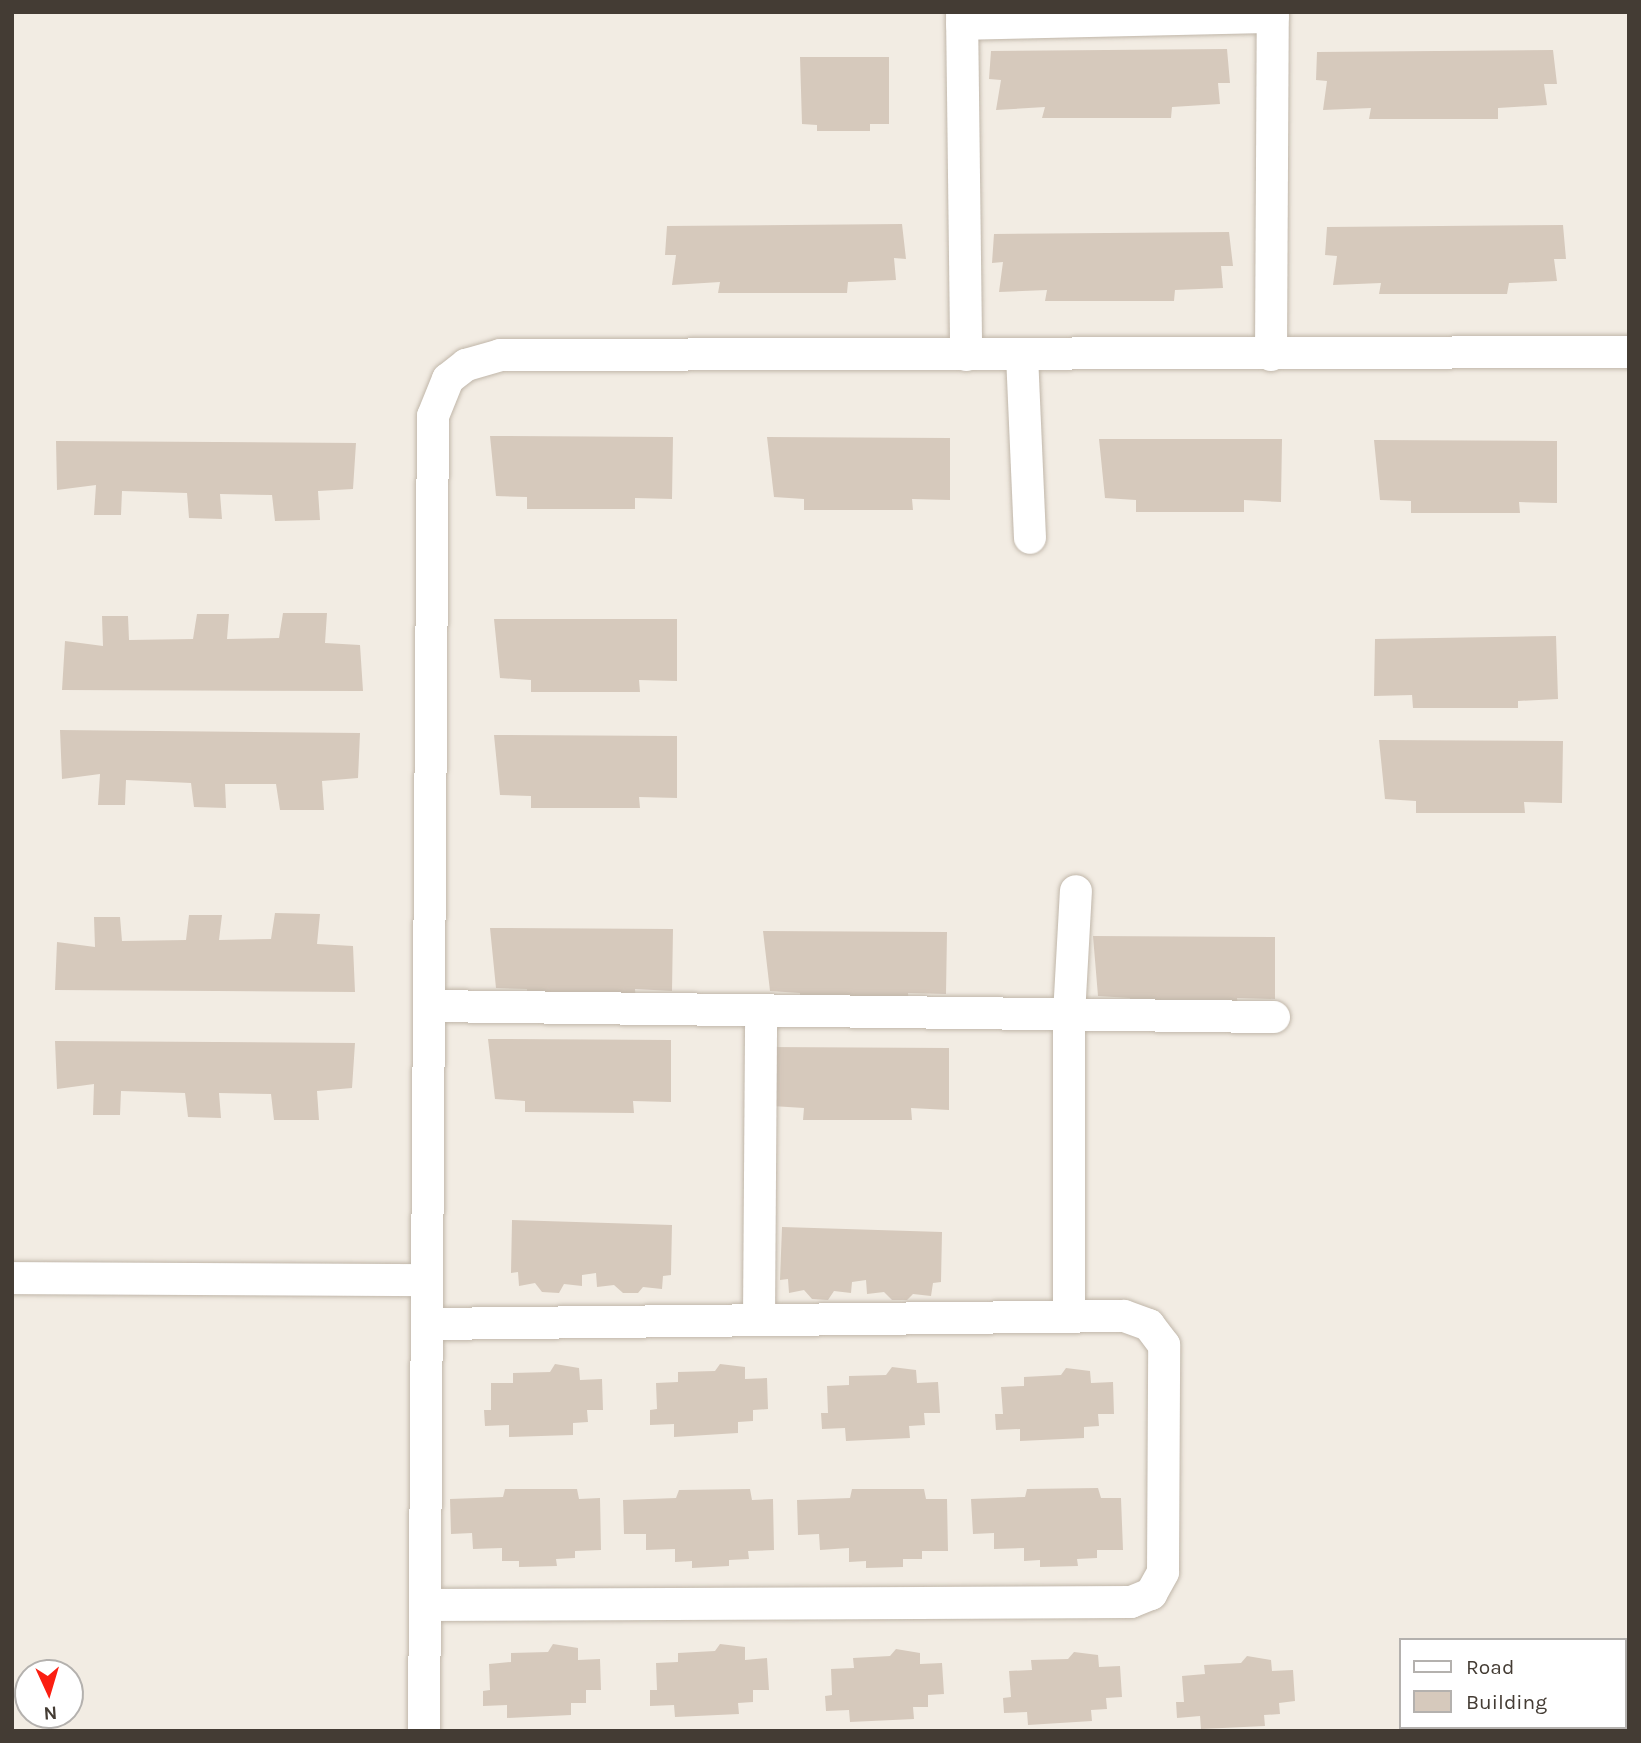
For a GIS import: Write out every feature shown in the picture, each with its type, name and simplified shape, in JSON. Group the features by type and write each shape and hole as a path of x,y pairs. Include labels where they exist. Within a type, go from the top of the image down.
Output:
{"street":[{"path":"966,355 962,18 1273,15 1271,355"},
{"path":"424,1731 433,416 448,380 466,365 500,355 1629,352"},
{"path":"1022,355 1030,538"},
{"path":"1069,1317 1069,1015 1076,891"},
{"path":"429,1006 1274,1017"},
{"path":"759,1320 761,1011"},
{"path":"12,1278 427,1280"},
{"path":"425,1605 1131,1602 1151,1594 1163,1572 1164,1345 1149,1325 1124,1316 427,1324"}],"building":[{"path":"1227,49 1230,83 1218,83 1220,104 1172,107 1171,118 1042,118 1045,107 996,110 1001,80 989,79 991,51"},
{"path":"1553,50 1557,84 1544,84 1547,105 1498,108 1498,119 1369,119 1371,108 1323,110 1327,81 1316,80 1317,52"},
{"path":"800,57 889,57 889,124 870,124 870,131 817,131 817,125 802,124"},
{"path":"902,224 906,259 894,258 896,280 848,282 847,293 718,293 720,282 672,285 676,255 665,255 667,226"},
{"path":"1563,225 1566,259 1554,259 1557,281 1509,283 1507,294 1379,294 1381,283 1333,285 1337,256 1325,255 1327,227"},
{"path":"1229,232 1233,266 1221,266 1223,288 1175,290 1174,301 1045,301 1047,290 999,292 1003,262 992,263 994,234"},
{"path":"490,436 673,437 672,499 635,498 635,509 527,509 527,497 496,496"},
{"path":"767,437 950,438 950,500 912,499 913,510 804,510 804,499 774,497"},
{"path":"1099,439 1282,439 1281,502 1244,500 1244,512 1136,512 1136,500 1105,498"},
{"path":"1374,440 1557,441 1557,503 1519,502 1520,513 1411,513 1411,501 1380,500"},
{"path":"56,441 356,443 353,489 318,491 320,520 275,521 272,495 220,494 222,519 189,518 187,493 122,491 121,515 94,515 96,485 57,490"},
{"path":"283,613 327,613 325,643 360,645 363,691 62,690 65,641 103,646 102,616 128,616 129,640 193,639 197,614 229,614 227,639 279,638"},
{"path":"494,619 677,619 677,681 639,680 640,692 531,692 531,680 500,678"},
{"path":"1556,636 1558,699 1518,701 1518,708 1413,708 1412,695 1374,696 1375,639"},
{"path":"60,730 360,733 358,778 322,781 324,810 280,810 276,784 225,784 226,808 194,807 191,783 126,780 125,805 98,805 100,774 62,779"},
{"path":"494,735 677,736 677,798 639,797 640,808 531,808 531,796 500,795"},
{"path":"1379,740 1563,741 1562,803 1524,802 1525,813 1416,813 1416,801 1385,799"},
{"path":"275,913 320,914 317,944 353,946 355,992 55,990 57,942 95,947 94,917 120,917 122,941 186,940 189,915 222,915 219,940 271,939"},
{"path":"490,928 673,929 672,991 635,989 636,1002 527,1001 527,989 496,988"},
{"path":"763,931 947,932 946,994 908,993 909,1005 800,1004 800,993 770,991"},
{"path":"1093,936 1275,937 1275,999 1237,998 1238,1009 1129,1009 1130,998 1098,996"},
{"path":"488,1039 671,1040 671,1102 633,1101 634,1113 525,1112 525,1101 495,1099"},
{"path":"55,1041 355,1043 352,1088 317,1091 319,1120 274,1120 271,1094 219,1093 221,1118 188,1117 185,1093 121,1091 120,1115 93,1115 94,1084 57,1089"},
{"path":"767,1047 949,1048 949,1110 911,1108 912,1120 803,1120 804,1108 772,1106"},
{"path":"512,1220 672,1225 671,1275 663,1276 662,1289 643,1287 638,1293 623,1293 614,1285 597,1287 596,1273 582,1275 582,1286 564,1284 559,1293 542,1292 535,1283 519,1286 518,1272 511,1273"},
{"path":"782,1227 942,1232 941,1282 933,1283 931,1296 913,1294 907,1300 892,1300 884,1292 867,1294 866,1280 852,1282 851,1293 834,1291 828,1300 812,1299 804,1290 789,1293 788,1279 780,1280"},
{"path":"555,1364 579,1368 580,1380 602,1379 603,1410 587,1410 588,1422 573,1423 573,1435 509,1437 509,1425 485,1426 484,1410 491,1410 491,1383 513,1383 513,1373 550,1372"},
{"path":"720,1364 745,1367 745,1379 767,1378 768,1409 753,1410 753,1421 738,1422 738,1433 674,1437 674,1424 650,1425 650,1410 657,1409 656,1383 678,1382 678,1372 715,1371"},
{"path":"892,1367 916,1370 917,1383 938,1382 940,1413 924,1413 925,1425 909,1426 910,1438 846,1441 845,1428 822,1429 821,1413 828,1413 827,1386 849,1385 849,1376 886,1375"},
{"path":"1066,1368 1090,1371 1091,1383 1113,1382 1114,1414 1098,1414 1099,1426 1084,1427 1084,1438 1020,1441 1020,1429 996,1430 995,1414 1003,1414 1001,1387 1024,1386 1024,1377 1061,1375"},
{"path":"1098,1488 1101,1498 1121,1498 1123,1550 1097,1550 1097,1558 1077,1559 1078,1566 1040,1567 1040,1560 1024,1561 1024,1548 994,1549 994,1533 973,1534 971,1499 1025,1497 1027,1489"},
{"path":"505,1489 577,1489 579,1499 600,1498 601,1550 575,1551 575,1558 556,1559 557,1566 519,1567 519,1561 502,1561 502,1548 473,1549 472,1533 451,1534 450,1499 503,1497"},
{"path":"750,1489 752,1500 773,1499 774,1550 748,1551 749,1559 729,1560 729,1566 692,1568 692,1561 675,1562 675,1549 646,1550 646,1534 624,1534 623,1500 676,1498 679,1490"},
{"path":"852,1489 924,1489 926,1499 947,1499 948,1551 922,1551 922,1559 903,1559 903,1567 866,1568 866,1561 849,1562 849,1548 820,1550 819,1534 798,1535 797,1500 850,1498"},
{"path":"553,1644 578,1648 578,1660 600,1659 601,1690 586,1690 586,1703 571,1703 571,1715 507,1718 507,1705 483,1706 483,1691 490,1690 489,1664 511,1662 511,1653 548,1652"},
{"path":"720,1644 745,1647 745,1660 767,1658 769,1690 753,1690 753,1702 738,1703 739,1714 675,1717 674,1705 650,1706 650,1690 657,1690 656,1663 678,1662 678,1653 715,1651"},
{"path":"896,1649 920,1653 920,1664 942,1663 944,1694 928,1695 928,1707 913,1707 914,1719 850,1722 849,1710 826,1711 825,1696 832,1695 831,1669 854,1668 853,1658 890,1656"},
{"path":"1074,1652 1098,1655 1099,1667 1120,1666 1122,1697 1106,1698 1107,1709 1091,1710 1092,1721 1028,1725 1027,1712 1004,1713 1003,1698 1011,1697 1009,1671 1032,1670 1031,1660 1068,1659"},
{"path":"1247,1656 1271,1660 1272,1671 1293,1670 1295,1701 1279,1703 1280,1714 1264,1715 1265,1726 1201,1729 1200,1716 1177,1718 1176,1702 1184,1702 1182,1676 1205,1674 1204,1665 1241,1663"}]}
